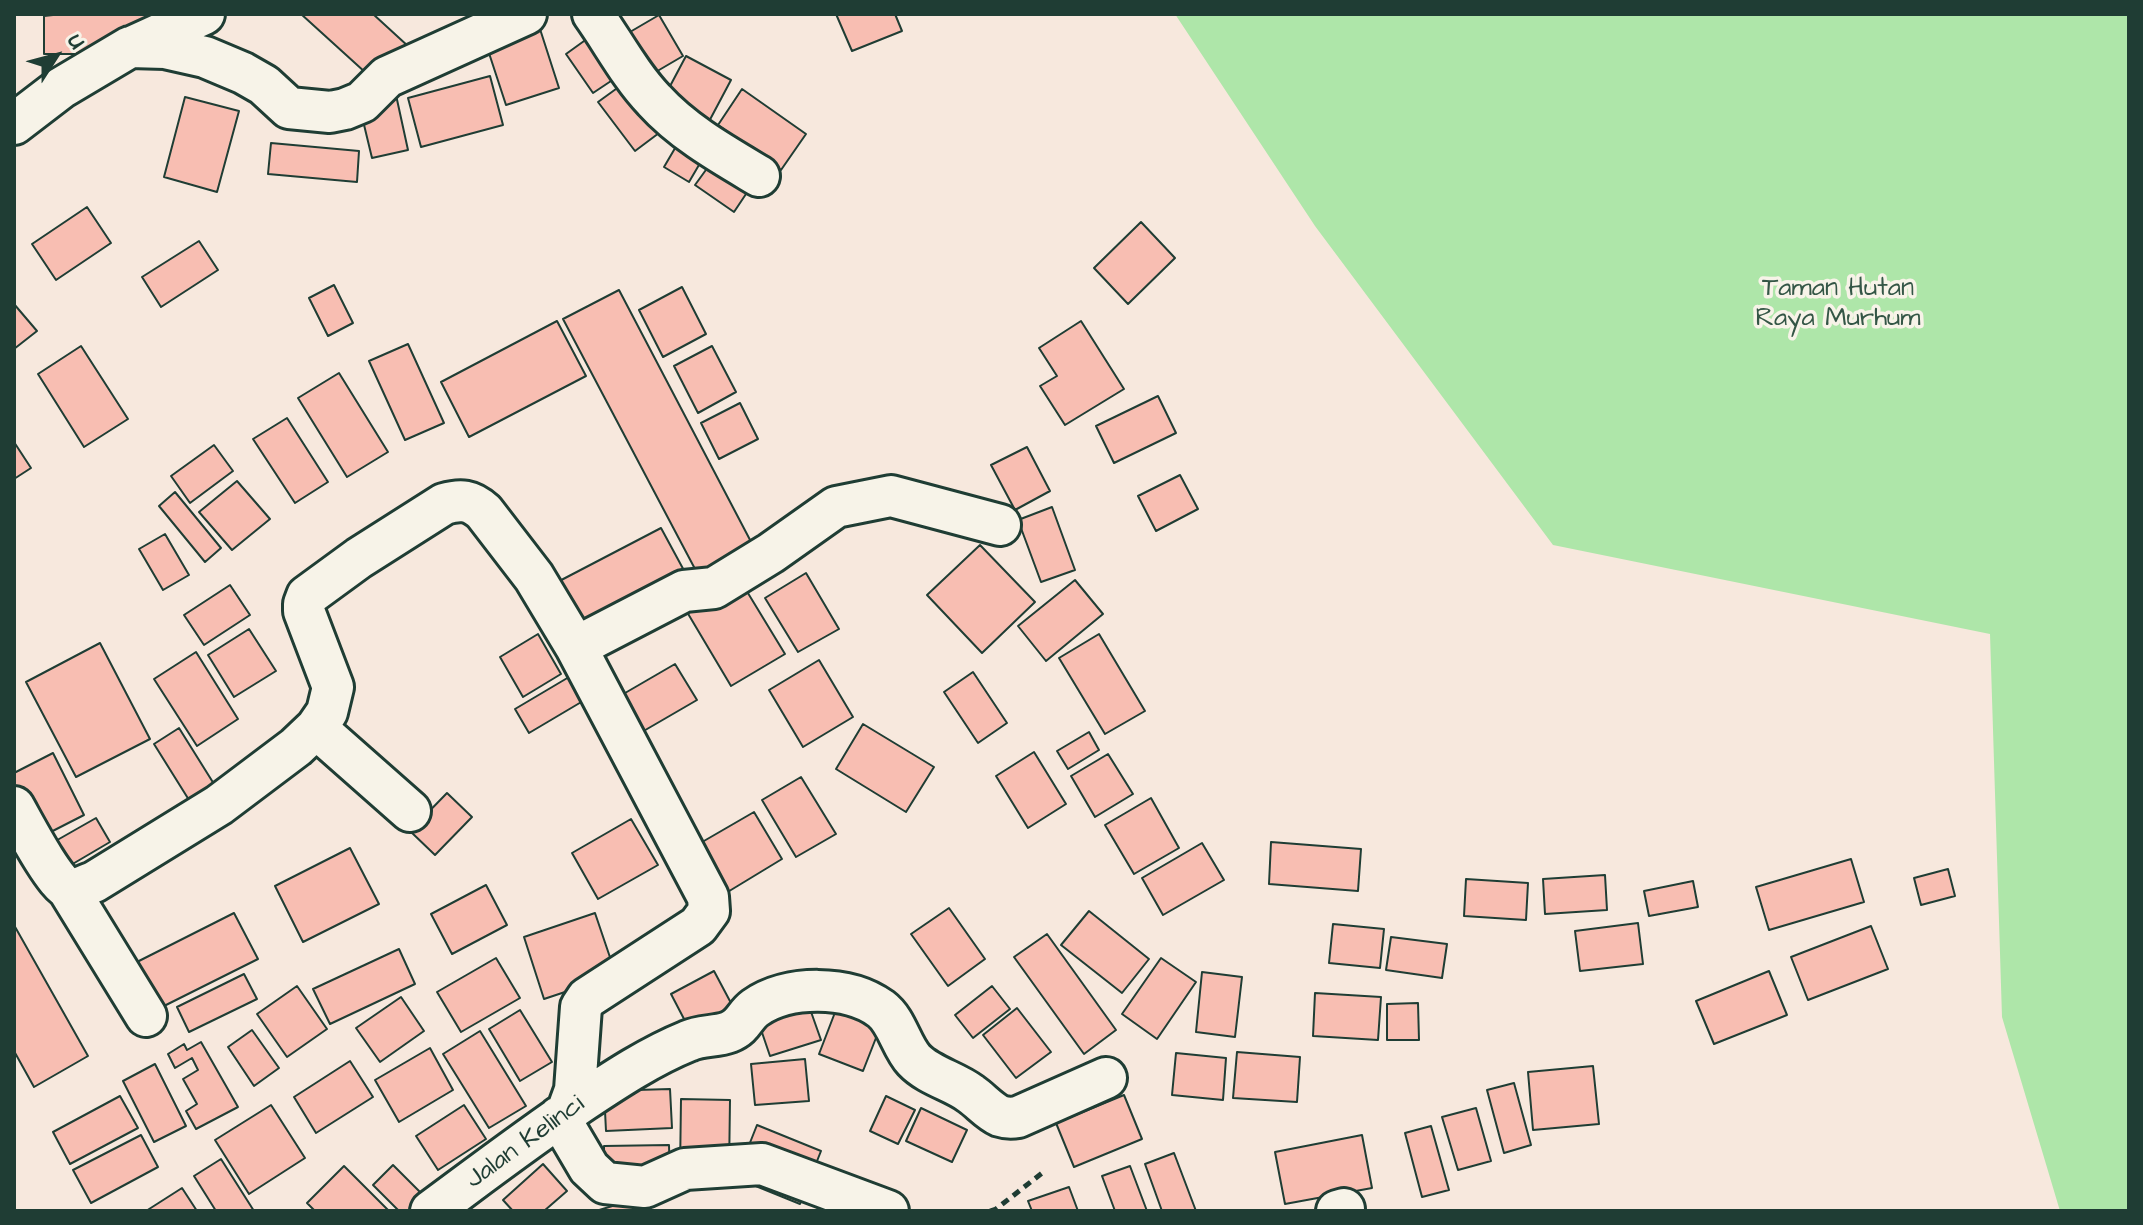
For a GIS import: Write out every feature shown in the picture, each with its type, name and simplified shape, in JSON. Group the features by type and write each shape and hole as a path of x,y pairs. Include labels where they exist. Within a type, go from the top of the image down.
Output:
{"street":[{"path":"14,124 61,88 130,47 204,14"},
{"path":"130,47 165,48 205,57 264,85 289,108 330,112 362,102 387,77 526,14"},
{"path":"593,14 652,99 669,116 759,176"},
{"path":"576,647 684,591 714,588 836,507 891,496 1000,525"},
{"path":"68,889 94,882 219,805 296,747 327,712 333,687 304,611 306,598 359,558 444,504 458,500 475,504 534,577 576,647 708,897 709,911 698,926 587,998 581,1007 575,1090 563,1114 589,1168 605,1183 645,1187 685,1169 762,1164 888,1211"},
{"path":"316,728 410,811"},
{"path":"14,807 146,1016"},
{"name":"Jalan Kelinci","path":"431,1211 621,1075 690,1040 728,1032 743,1025 750,1011 769,999 795,993 824,990 845,993 880,1009 919,1065 971,1094 1003,1117 1018,1117 1106,1078"}],"path":[{"path":"990,1211 1046,1170"}],"green space":[{"name":"Taman Hutan Raya Murhum","path":"1175,14 2129,14 2129,1211 2060,1211 2002,1017 1990,634 1553,545 1315,226"}],"building":[{"path":"181,14 108,54 44,54 44,16"},
{"path":"301,14 373,14 409,47 377,83"},
{"path":"836,14 895,14 902,31 852,51"},
{"path":"659,15 683,56 642,80 618,39"},
{"path":"540,29 559,88 506,105 487,47"},
{"path":"591,36 620,75 593,93 566,54"},
{"path":"686,56 731,80 705,129 660,105"},
{"path":"490,76 503,125 421,147 408,98"},
{"path":"627,81 663,130 635,151 598,102"},
{"path":"742,89 806,134 781,170 718,125"},
{"path":"396,95 408,150 372,158 359,104"},
{"path":"185,97 239,111 217,192 164,177"},
{"path":"681,138 706,153 689,182 664,167"},
{"path":"271,143 359,151 357,182 268,174"},
{"path":"716,156 754,182 734,212 695,185"},
{"path":"87,207 111,243 56,280 32,244"},
{"path":"1141,222 1175,258 1128,304 1094,268"},
{"path":"199,241 218,270 161,307 142,277"},
{"path":"334,285 353,323 328,336 309,298"},
{"path":"682,287 706,334 663,357 639,310"},
{"path":"619,290 759,557 704,586 563,319"},
{"path":"14,304 37,331 14,349"},
{"path":"557,321 586,376 469,437 441,382"},
{"path":"1081,321 1124,389 1065,425 1040,386 1057,376 1039,348"},
{"path":"408,344 444,423 405,440 369,361"},
{"path":"81,346 128,419 84,447 38,374"},
{"path":"712,346 736,392 698,413 674,366"},
{"path":"339,373 388,452 347,477 298,398"},
{"path":"1158,396 1176,433 1114,463 1096,426"},
{"path":"740,403 758,439 719,459 701,423"},
{"path":"287,418 328,482 295,503 253,439"},
{"path":"14,442 31,468 14,479"},
{"path":"214,445 233,471 190,503 171,476"},
{"path":"1027,447 1050,491 1015,510 991,465"},
{"path":"1180,475 1198,509 1156,531 1138,496"},
{"path":"237,481 270,519 232,550 199,512"},
{"path":"175,492 221,548 205,562 159,506"},
{"path":"1052,507 1075,570 1041,582 1018,520"},
{"path":"661,528 687,576 572,636 546,588"},
{"path":"165,534 189,575 163,590 139,549"},
{"path":"980,545 1035,602 982,653 927,595"},
{"path":"806,573 839,629 798,652 765,598"},
{"path":"740,580 785,654 731,686 687,612"},
{"path":"1075,580 1103,614 1046,661 1018,626"},
{"path":"230,585 250,615 204,645 184,615"},
{"path":"249,629 276,671 234,697 208,655"},
{"path":"538,634 561,674 523,697 500,657"},
{"path":"1099,634 1145,711 1105,734 1059,658"},
{"path":"100,643 150,739 76,777 26,682"},
{"path":"196,652 238,719 197,746 154,679"},
{"path":"819,660 853,717 803,747 769,690"},
{"path":"675,664 697,700 635,736 613,700"},
{"path":"973,672 1007,723 978,743 944,692"},
{"path":"569,677 583,701 529,733 515,709"},
{"path":"863,724 934,767 906,812 836,769"},
{"path":"179,728 214,784 189,800 154,744"},
{"path":"1089,732 1099,750 1068,769 1057,751"},
{"path":"1034,752 1066,804 1028,828 996,776"},
{"path":"53,753 84,815 39,838 14,789 14,773"},
{"path":"1108,754 1133,794 1095,817 1071,776"},
{"path":"801,777 836,834 796,857 762,800"},
{"path":"447,793 472,817 435,855 410,831"},
{"path":"1151,798 1179,848 1134,874 1105,825"},
{"path":"754,812 782,859 726,893 697,845"},
{"path":"96,818 110,842 59,872 45,847"},
{"path":"631,819 658,865 598,899 572,853"},
{"path":"1271,842 1361,849 1358,891 1269,884"},
{"path":"1202,843 1224,880 1163,915 1142,878"},
{"path":"350,848 379,904 303,942 275,886"},
{"path":"1851,859 1864,902 1769,930 1756,887"},
{"path":"1948,869 1955,896 1921,905 1914,878"},
{"path":"1605,875 1607,910 1545,914 1543,879"},
{"path":"1466,879 1528,883 1526,920 1464,916"},
{"path":"1693,881 1698,907 1649,916 1644,891"},
{"path":"486,885 507,925 452,954 431,914"},
{"path":"949,908 985,959 948,986 911,934"},
{"path":"1089,911 1149,959 1122,993 1061,945"},
{"path":"234,913 258,959 154,1011 131,965"},
{"path":"595,913 616,975 544,999 524,937"},
{"path":"1638,923 1643,964 1580,971 1575,931"},
{"path":"1333,924 1384,929 1380,968 1329,963"},
{"path":"14,925 88,1056 34,1087 14,1051"},
{"path":"1871,926 1888,969 1808,1000 1791,957"},
{"path":"1047,934 1116,1030 1084,1054 1014,957"},
{"path":"1391,937 1447,944 1442,978 1386,970"},
{"path":"399,949 415,984 330,1024 313,989"},
{"path":"496,958 520,998 461,1032 437,992"},
{"path":"1161,958 1196,982 1157,1039 1122,1014"},
{"path":"714,971 740,1020 696,1042 671,994"},
{"path":"1769,971 1787,1015 1714,1044 1696,1001"},
{"path":"1202,972 1242,977 1235,1037 1196,1032"},
{"path":"244,974 257,999 189,1032 177,1007"},
{"path":"297,986 327,1029 287,1057 257,1014"},
{"path":"992,986 1010,1009 973,1038 955,1015"},
{"path":"804,992 821,1040 770,1056 754,1009"},
{"path":"1315,993 1381,997 1378,1040 1313,1036"},
{"path":"401,997 424,1031 380,1062 356,1028"},
{"path":"839,1002 883,1020 863,1071 819,1054"},
{"path":"1418,1003 1419,1040 1387,1040 1387,1004"},
{"path":"1017,1008 1051,1052 1016,1078 983,1035"},
{"path":"520,1010 552,1062 520,1081 489,1029"},
{"path":"252,1030 279,1068 254,1086 228,1047"},
{"path":"480,1031 526,1106 489,1128 443,1054"},
{"path":"201,1042 238,1107 196,1129 186,1111 197,1104 183,1079 198,1070 192,1058 175,1068 168,1054 184,1044 187,1050"},
{"path":"430,1048 453,1090 399,1122 375,1080"},
{"path":"1237,1052 1300,1057 1297,1102 1233,1098"},
{"path":"1176,1053 1226,1058 1223,1100 1172,1095"},
{"path":"805,1059 809,1101 755,1105 751,1064"},
{"path":"350,1061 373,1097 316,1133 294,1097"},
{"path":"155,1064 186,1126 154,1142 123,1081"},
{"path":"1593,1066 1599,1124 1533,1130 1528,1072"},
{"path":"1514,1083 1531,1145 1504,1153 1487,1090"},
{"path":"670,1089 672,1128 606,1131 604,1091"},
{"path":"1124,1095 1142,1139 1074,1167 1056,1123"},
{"path":"120,1096 138,1128 70,1164 53,1132"},
{"path":"886,1096 915,1110 898,1144 870,1131"},
{"path":"681,1099 730,1100 729,1173 680,1172"},
{"path":"271,1105 305,1158 249,1194 215,1140"},
{"path":"464,1105 486,1139 438,1170 416,1136"},
{"path":"921,1108 967,1130 952,1162 906,1141"},
{"path":"1476,1108 1491,1161 1458,1170 1442,1117"},
{"path":"757,1125 821,1151 800,1204 736,1178"},
{"path":"1431,1126 1449,1190 1422,1197 1405,1133"},
{"path":"141,1135 158,1167 91,1203 73,1170"},
{"path":"1362,1135 1372,1188 1285,1204 1275,1152"},
{"path":"669,1145 670,1183 604,1184 604,1146"},
{"path":"1174,1153 1196,1211 1162,1211 1145,1164"},
{"path":"221,1159 254,1211 216,1211 194,1176"},
{"path":"543,1164 567,1191 544,1211 513,1211 503,1200"},
{"path":"393,1165 429,1201 419,1211 399,1211 373,1185"},
{"path":"344,1166 389,1211 315,1211 307,1203"},
{"path":"1130,1166 1147,1211 1115,1211 1102,1176"},
{"path":"1069,1187 1078,1211 1032,1211 1028,1201"},
{"path":"182,1188 197,1211 146,1211"},
{"path":"632,1200 635,1211 596,1211"}]}
